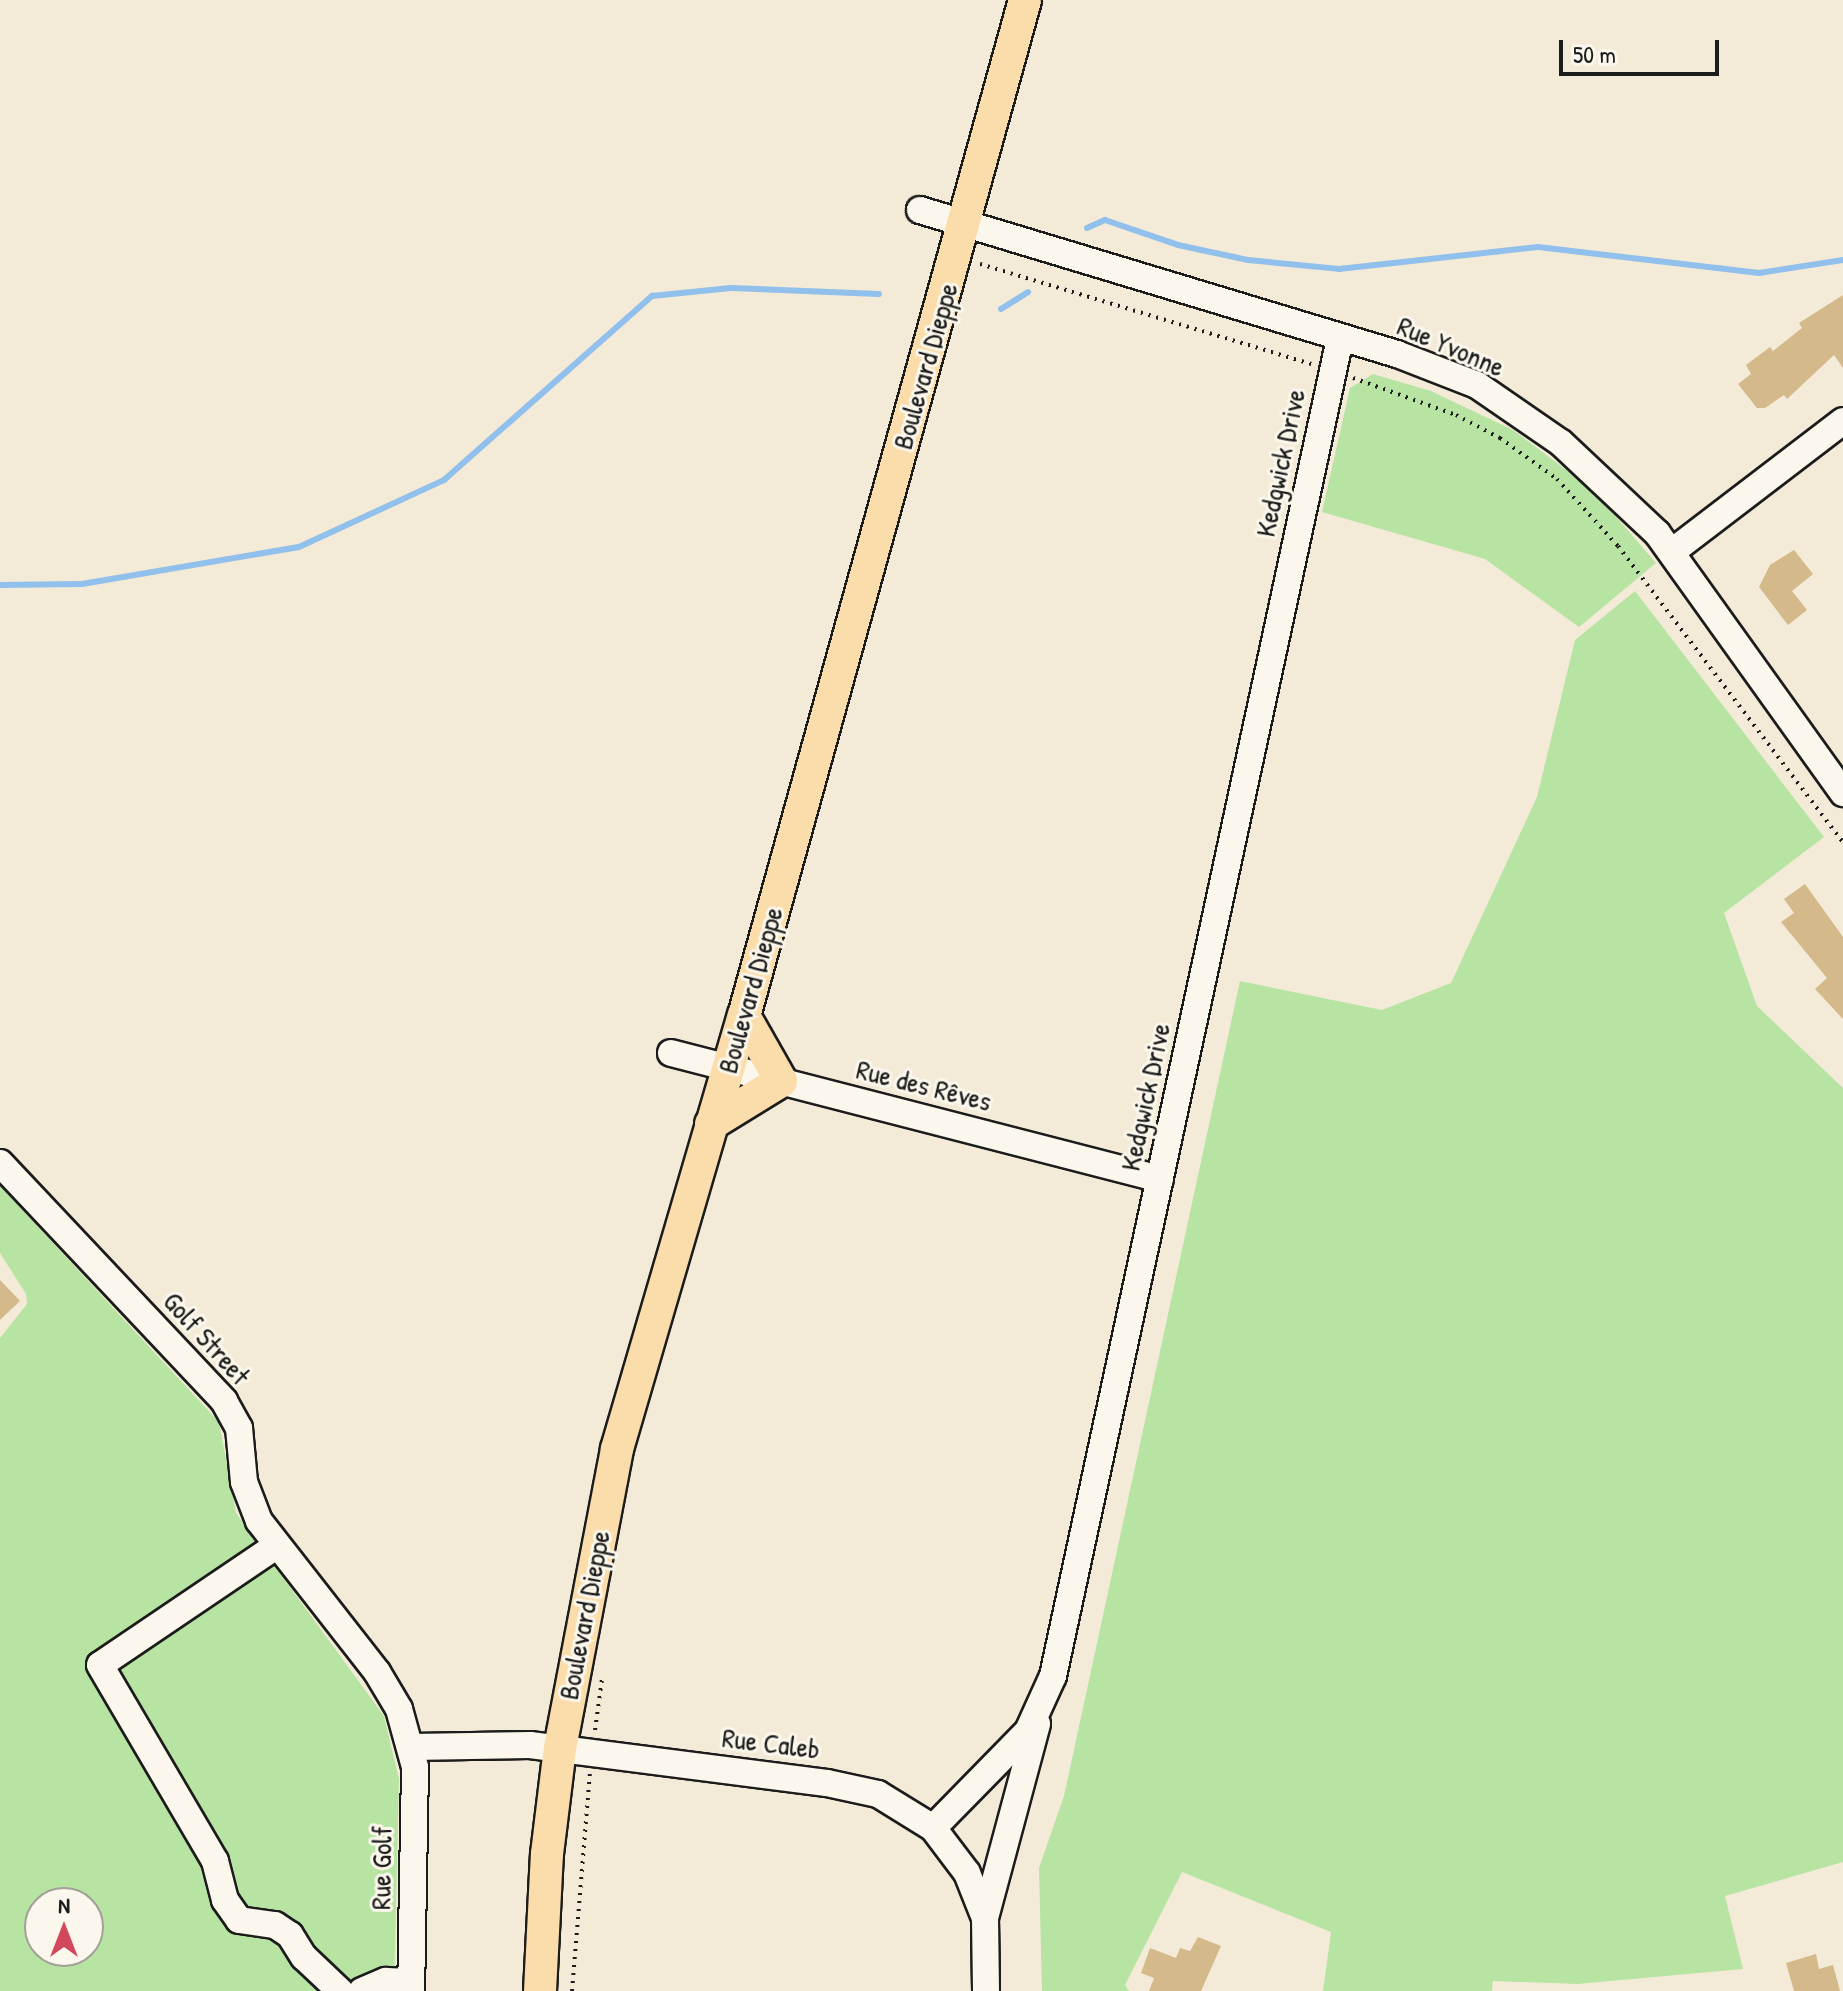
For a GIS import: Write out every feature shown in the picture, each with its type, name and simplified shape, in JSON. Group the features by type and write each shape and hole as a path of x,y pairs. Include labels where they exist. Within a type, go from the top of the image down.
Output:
{"main road":[{"name":"Boulevard Dieppe","path":"540,1991 547,1854 560,1748 617,1449 744,1016 967,222 1025,0"},
{"path":"711,1124 781,1081 744,1016"}],"street":[{"name":"Rue Yvonne","path":"920,210 1340,338 1477,385 1561,443 1673,551 1843,793"},
{"name":"Kedgwick Drive","path":"933,1828 1039,1716 1059,1650 1340,338"},
{"path":"1673,551 1843,421"},
{"name":"Rue des Rêves","path":"671,1053 1160,1179"},
{"name":"Golf Street","path":"0,1163 224,1401 239,1428 248,1499 276,1546 377,1672 399,1709 412,1747"},
{"path":"276,1546 100,1665 215,1861 225,1900 239,1920 275,1925 290,1935 304,1957 340,1991"},
{"path":"985,1918 1039,1716"},
{"name":"Rue Caleb","path":"412,1747 506,1743 560,1748 852,1787 900,1804 933,1828 967,1873 985,1918 986,1991"},
{"name":"Rue Golf","path":"411,1987 412,1747"},
{"path":"362,1991 386,1981 411,1987"}],"path":[{"path":"980,264 1333,370 1456,415 1500,438 1557,479 1618,546 1843,842"},
{"path":"595,1731 603,1670"},
{"path":"572,1991 590,1772"}],"green space":[{"path":"1373,374 1431,391 1513,430 1593,490 1656,563 1579,627 1485,559 1322,512 1350,388"},
{"path":"1635,591 1824,837 1724,913 1757,1006 1843,1088 1843,1862 1725,1896 1743,1969 1577,1984 1493,1981 1492,1991 1323,1991 1331,1932 1182,1872 1125,1985 1129,1991 1042,1991 1039,1868 1064,1796 1240,981 1382,1010 1451,983 1537,797 1575,640"},
{"path":"0,1186 219,1422 236,1513 384,1716 399,1779 394,1991 0,1991 0,1338 27,1304 26,1294 0,1253"}],"building":[{"path":"1843,295 1843,368 1834,355 1787,399 1784,395 1765,408 1757,408 1738,384 1751,374 1746,365 1770,347 1773,351 1802,328 1799,323"},
{"path":"1794,550 1813,574 1792,591 1807,610 1788,625 1759,587 1770,565"},
{"path":"1805,884 1843,937 1843,1019 1815,989 1827,978 1781,922 1794,913 1784,899"},
{"path":"0,1280 20,1301 0,1320"},
{"path":"1198,1937 1221,1946 1201,1991 1149,1991 1154,1978 1141,1973 1150,1948 1176,1958 1180,1948 1190,1951"},
{"path":"1816,1954 1819,1969 1833,1965 1840,1991 1794,1991 1786,1963"}],"waterway":[{"path":"1087,228 1105,220 1178,245 1248,260 1339,269 1538,247 1759,273 1843,260"},
{"path":"0,585 82,584 299,547 444,480 652,296 731,288 879,294"},
{"path":"1001,309 1028,292"}]}
